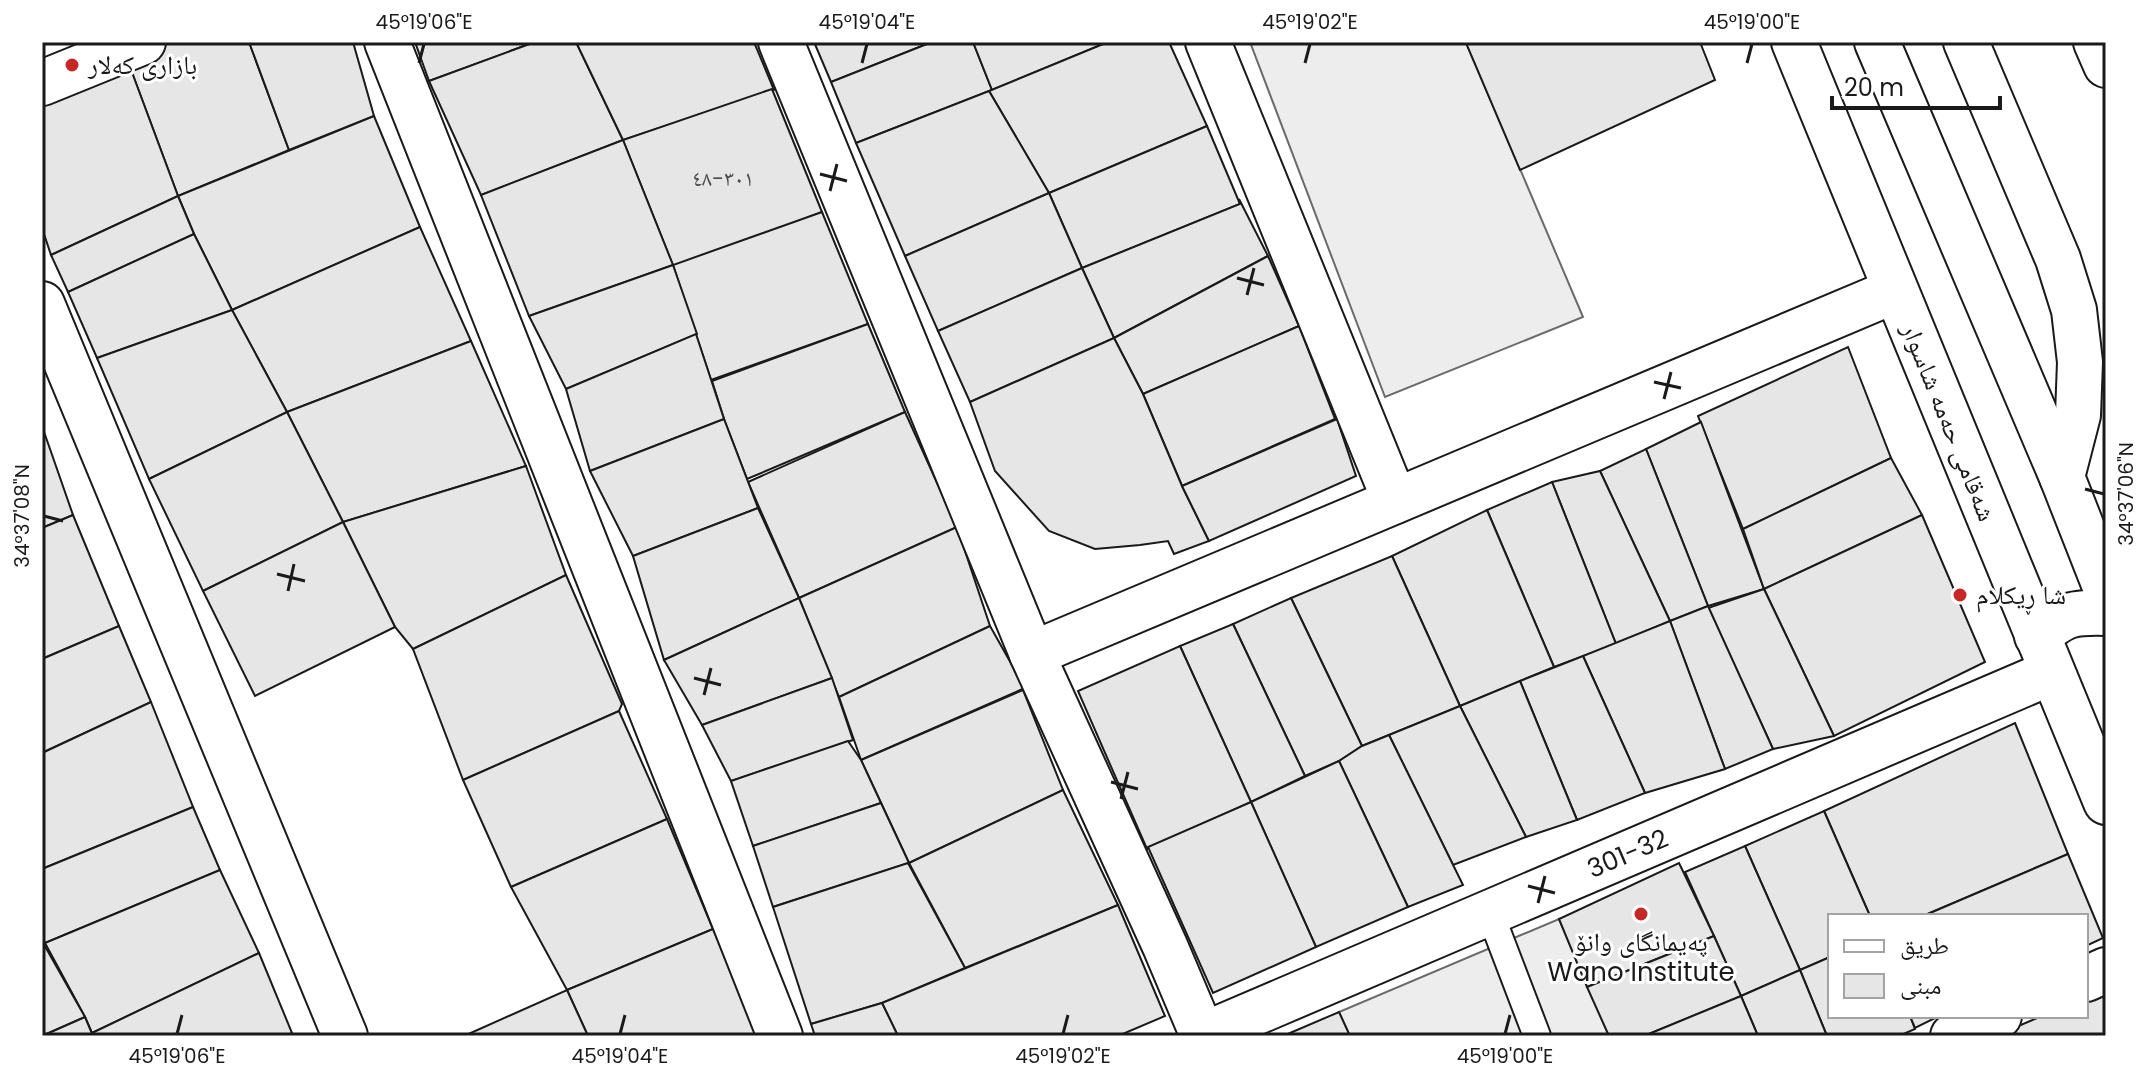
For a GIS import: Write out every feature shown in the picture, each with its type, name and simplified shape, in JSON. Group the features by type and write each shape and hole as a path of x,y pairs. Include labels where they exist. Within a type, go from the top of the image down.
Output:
{"street":[{"path":"42,83 143,42"},
{"path":"387,42 780,1036"},
{"path":"781,42 1032,654 1159,932 1202,1036"},
{"path":"1208,42 1395,501"},
{"name":"شەقامی حەمە شاسوار","path":"1794,42 2106,802"},
{"path":"1877,42 2062,477 2106,589"},
{"path":"1966,42 2058,259 2074,310 2080,362 2078,415 2062,477"},
{"path":"2096,42 2106,65"},
{"path":"1032,654 1894,291"},
{"path":"42,304 345,1036"},
{"name":"301-32","path":"1202,1036 1490,913 2045,654 2071,614 2106,613"},
{"path":"1953,1036 1994,1018"}],"lane":[{"path":"1490,913 1537,1036"}],"shaded area":[{"path":"1250,42 1466,42 1583,317 1385,397"},
{"path":"1559,919 1609,1036 1350,1036 1339,1012"}],"building":[{"path":"170,42 249,42 289,150 178,196 127,59"},
{"path":"249,42 353,42 374,116 289,150"},
{"path":"415,42 535,42 429,81"},
{"path":"535,42 576,42 623,140 481,195 429,81"},
{"path":"576,42 754,42 774,90 623,140"},
{"path":"814,42 932,42 831,82"},
{"path":"932,42 973,42 992,90 856,143 831,82"},
{"path":"973,42 1108,42 992,90"},
{"path":"1108,42 1169,42 1207,126 1049,193 989,91"},
{"path":"1700,42 1715,80 1520,170 1466,43"},
{"path":"127,59 178,196 51,255 42,228 42,102"},
{"path":"772,89 822,212 674,268 623,140"},
{"path":"989,91 1049,193 905,256 856,143"},
{"path":"374,116 420,227 232,310 178,196"},
{"path":"1207,126 1240,204 1082,268 1049,193"},
{"path":"623,140 673,265 529,316 481,195"},
{"path":"1049,193 1082,268 938,331 905,256"},
{"path":"178,196 194,234 68,292 51,255"},
{"path":"1239,199 1268,256 1114,338 1082,268 1240,204"},
{"path":"822,212 868,324 711,380 673,265"},
{"path":"420,227 471,341 287,412 232,310"},
{"path":"194,234 232,310 97,358 68,292"},
{"path":"1268,256 1299,326 1143,394 1114,338"},
{"path":"673,265 697,334 566,389 529,316"},
{"path":"1082,268 1114,338 970,402 938,331"},
{"path":"232,310 287,412 149,479 97,358"},
{"path":"868,324 905,412 747,479 712,381"},
{"path":"1299,326 1335,419 1182,486 1143,394"},
{"path":"696,334 724,419 590,471 566,389"},
{"path":"1114,338 1143,394 1209,541 1174,554 1168,541 1095,549 1049,531 995,471 970,402"},
{"path":"471,341 526,466 343,522 287,412"},
{"path":"1848,347 1891,458 1743,529 1698,416"},
{"path":"287,412 343,522 203,591 149,479"},
{"path":"905,412 957,527 799,598 748,482"},
{"path":"724,419 758,508 633,556 590,471"},
{"path":"1337,419 1356,476 1209,541 1182,486"},
{"path":"1701,422 1764,589 1708,606 1646,449"},
{"path":"42,426 73,515 42,528"},
{"path":"1646,449 1708,606 1670,621 1600,471"},
{"path":"1891,458 1922,515 1764,589 1743,529"},
{"path":"526,466 566,575 413,649 395,627 343,522"},
{"path":"1600,471 1670,621 1616,644 1552,482"},
{"path":"1552,482 1616,644 1554,667 1487,510"},
{"path":"758,508 799,598 664,660 633,556"},
{"path":"1487,510 1554,667 1460,706 1392,556"},
{"path":"73,515 119,626 42,659 42,528"},
{"path":"1922,515 1985,662 1834,736 1764,589"},
{"path":"343,522 395,627 255,696 203,591"},
{"path":"957,527 990,626 839,697 799,598"},
{"path":"1392,556 1460,706 1362,746 1291,598"},
{"path":"566,575 622,704 619,711 463,780 413,649"},
{"path":"1764,589 1834,736 1773,749 1708,608"},
{"path":"799,598 832,678 702,725 664,660"},
{"path":"1291,598 1362,746 1339,761 1305,776 1233,624"},
{"path":"1708,606 1773,749 1725,769 1670,621"},
{"path":"1670,621 1725,769 1645,793 1583,656"},
{"path":"1233,624 1305,776 1251,802 1180,646"},
{"path":"119,626 151,702 42,753 42,659"},
{"path":"990,626 1025,688 861,760 839,697"},
{"path":"1180,646 1251,802 1147,849 1078,691"},
{"path":"1583,656 1645,793 1577,820 1520,681"},
{"path":"832,678 853,740 731,781 702,725"},
{"path":"1520,681 1577,820 1526,837 1460,706"},
{"path":"1023,690 1063,790 909,863 861,760"},
{"path":"151,702 193,807 42,869 42,753"},
{"path":"1460,706 1526,837 1453,865 1389,735"},
{"path":"619,711 667,819 511,887 463,780"},
{"path":"2015,723 2068,854 1928,914 1869,914 1824,811"},
{"path":"1389,735 1463,885 1408,907 1339,761 1362,746"},
{"path":"848,741 861,760 881,803 753,846 731,781"},
{"path":"1339,761 1408,907 1316,947 1251,802"},
{"path":"1063,790 1118,905 965,968 909,863"},
{"path":"1251,802 1316,947 1213,993 1148,847"},
{"path":"881,803 909,863 773,907 753,846"},
{"path":"193,807 220,870 45,943 42,937 42,869"},
{"path":"1824,811 1869,914 1828,914 1828,958 1800,970 1745,846"},
{"path":"667,819 713,929 567,990 511,887"},
{"path":"1745,846 1800,970 1741,996 1685,872"},
{"path":"2068,854 2103,938 2088,945 2088,914 1928,914"},
{"path":"908,863 965,968 882,1003 811,1024 773,907"},
{"path":"1679,863 1714,936 1587,987 1559,919"},
{"path":"220,870 259,953 92,1033 45,943"},
{"path":"1118,905 1165,1016 1118,1036 898,1036 882,1003"},
{"path":"713,929 759,1036 588,1036 567,990"},
{"path":"1714,936 1741,996 1644,1036 1609,1036 1587,987"},
{"path":"42,941 85,1017 42,1036"},
{"path":"259,953 292,1033 285,1036 93,1036 92,1033"},
{"path":"1828,958 1828,1018 1911,1018 1915,1029 1899,1036 1827,1036 1800,970"},
{"path":"1800,970 1827,1036 1758,1036 1741,996"},
{"path":"2106,989 2106,1036 1995,1036 2037,1018 2088,1018 2088,996"},
{"path":"567,990 588,1036 464,1036"},
{"path":"1741,996 1758,1036 1644,1036"},
{"path":"882,1003 898,1036 815,1036 811,1024"},
{"path":"1339,1012 1350,1036 1283,1036"},
{"path":"85,1017 93,1036 42,1036"},
{"path":"1911,1018 1935,1018 1915,1028"}],"place":[{"name":"بازاری کەلار","path":"72,65"},
{"name":"شا ڕیکلام","path":"1960,595"},
{"name":"پەیمانگای وانۆ Wano Institute","path":"1641,914"}]}
